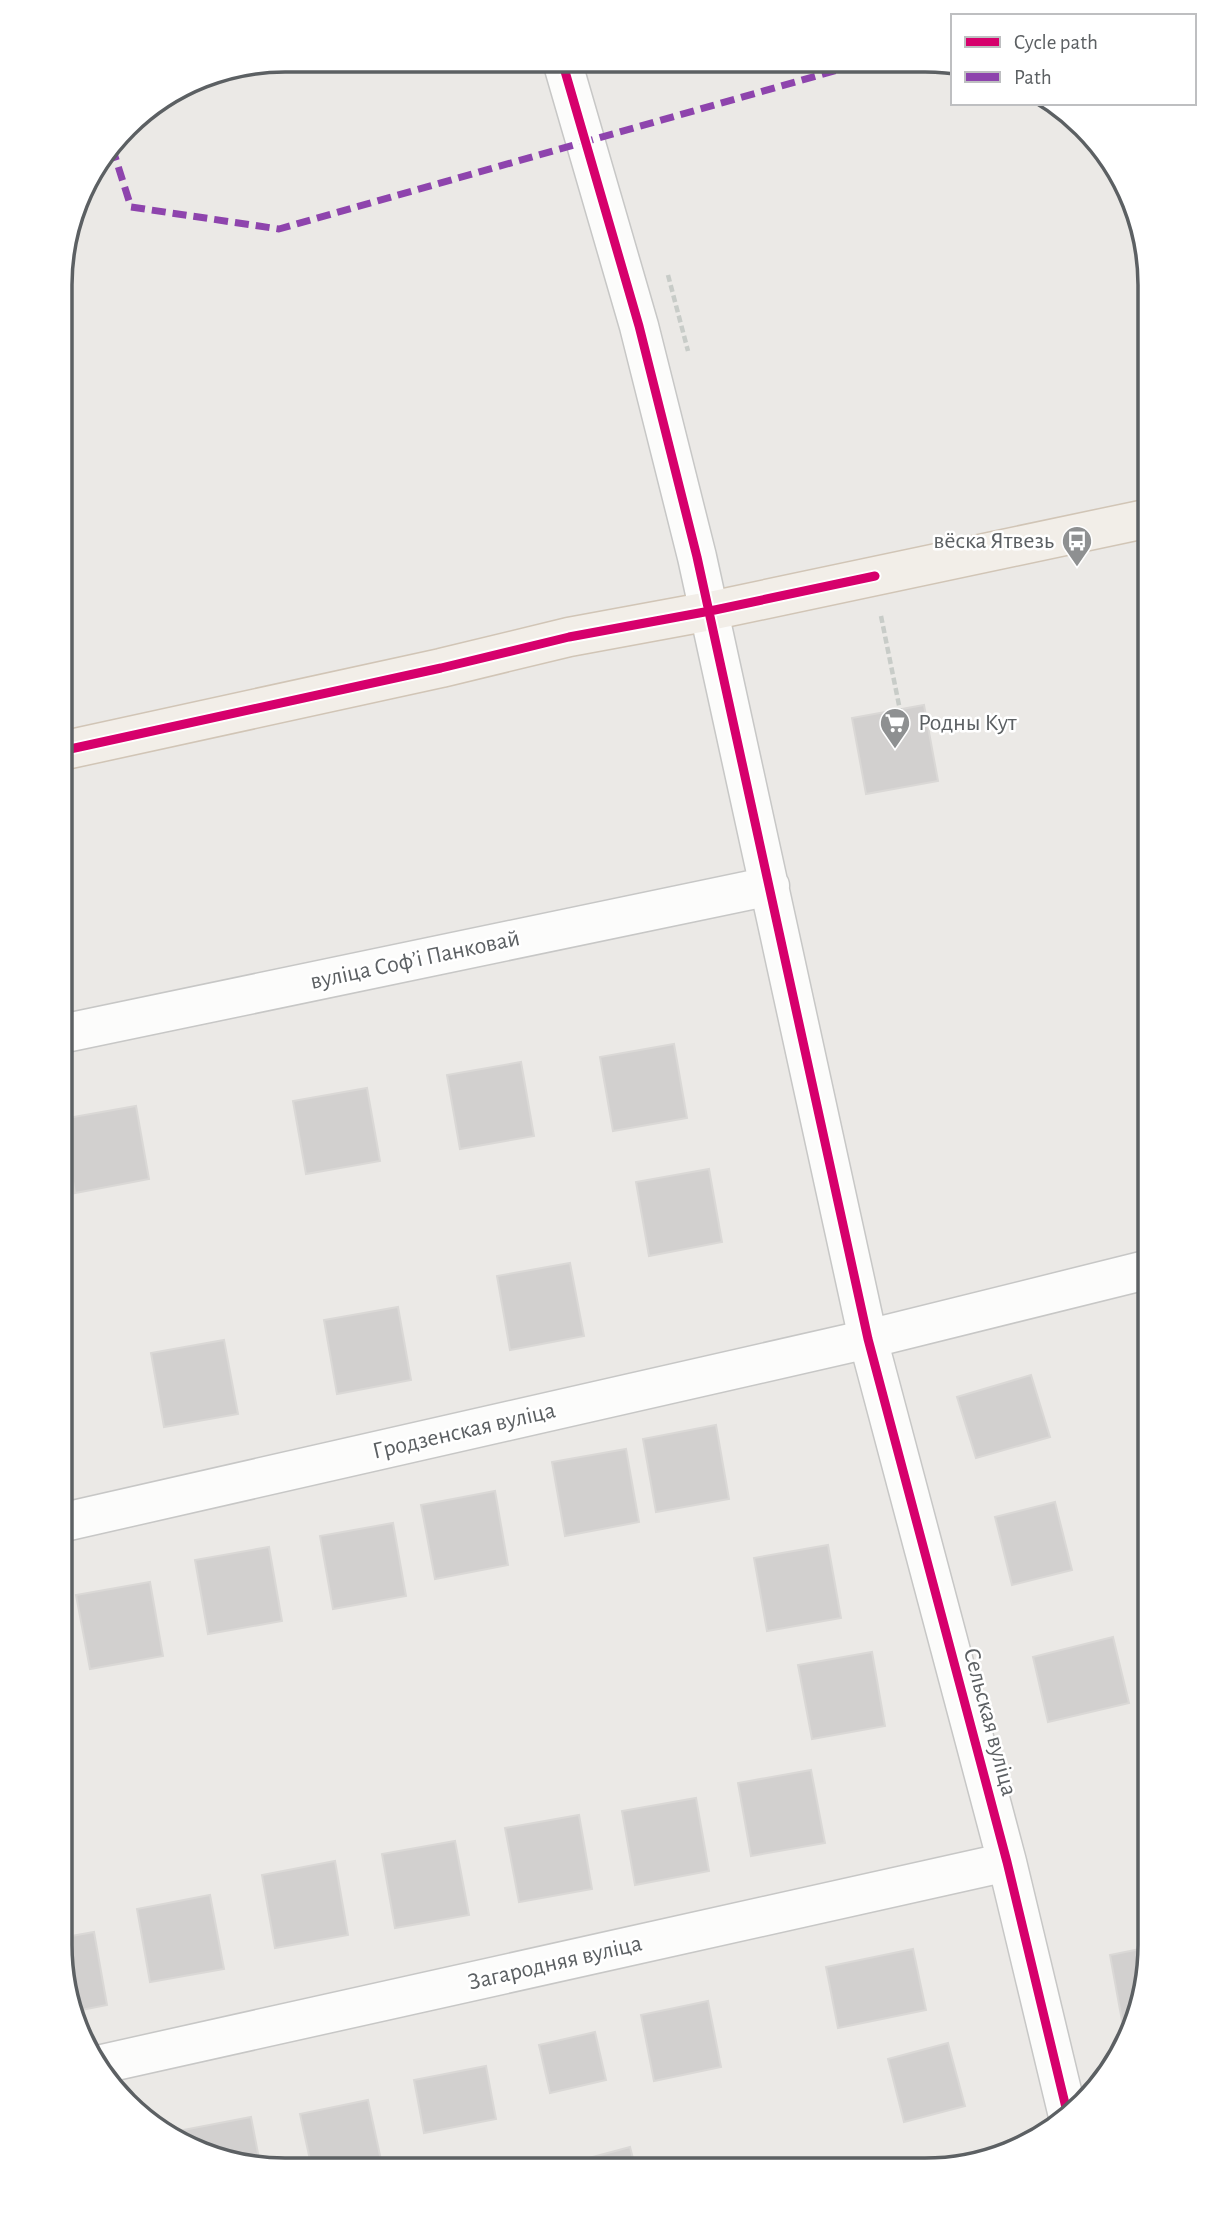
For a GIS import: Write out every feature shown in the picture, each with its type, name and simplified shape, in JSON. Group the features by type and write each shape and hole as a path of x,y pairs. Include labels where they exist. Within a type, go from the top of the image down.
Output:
{"main road":[{"path":"72,749 441,668 569,637 710,611 1138,521"}],"street":[{"name":"Сельская вуліца","path":"565,72 639,326 710,611 867,1339 1007,1862 1065,2105"},
{"name":"вуліца Софʼі Панковай","path":"72,1032 770,886"},
{"name":"Гродзенская вуліца","path":"72,1520 867,1339 1138,1272"},
{"name":"Загародняя вуліца","path":"108,2063 1007,1862"}],"path":[{"path":"668,275 688,351"},
{"path":"881,616 900,710"}],"building":[{"name":"Родны Кут","path":"924,705 938,781 866,794 852,718"},
{"path":"674,1044 687,1118 613,1131 600,1057"},
{"path":"521,1062 534,1136 460,1149 447,1075"},
{"path":"367,1088 380,1161 306,1174 293,1101"},
{"path":"136,1106 149,1179 75,1193 72,1176 72,1117"},
{"path":"709,1169 722,1242 649,1256 636,1182"},
{"path":"570,1263 584,1336 510,1350 497,1276"},
{"path":"398,1307 411,1380 337,1394 324,1320"},
{"path":"224,1340 238,1414 164,1427 151,1353"},
{"path":"1031,1375 1050,1437 976,1458 957,1397"},
{"path":"716,1425 729,1499 656,1512 643,1439"},
{"path":"626,1449 639,1522 565,1536 552,1462"},
{"path":"495,1491 508,1565 435,1579 421,1505"},
{"path":"1055,1502 1072,1570 1012,1585 995,1517"},
{"path":"393,1523 406,1596 333,1609 320,1536"},
{"path":"828,1545 841,1618 767,1631 754,1558"},
{"path":"269,1547 282,1621 208,1634 195,1560"},
{"path":"150,1582 163,1656 90,1669 76,1595"},
{"path":"1113,1637 1129,1703 1048,1722 1033,1657"},
{"path":"872,1652 885,1726 812,1739 798,1665"},
{"path":"811,1770 825,1843 751,1856 738,1783"},
{"path":"696,1798 709,1871 635,1885 622,1811"},
{"path":"579,1815 592,1889 519,1902 505,1828"},
{"path":"455,1841 469,1915 395,1928 382,1854"},
{"path":"335,1861 348,1935 275,1948 262,1875"},
{"path":"210,1895 224,1969 150,1982 137,1909"},
{"path":"94,1932 107,2005 82,2010 74,1973 72,1936"},
{"path":"913,1949 926,2010 838,2028 826,1967"},
{"path":"1138,1949 1134,1987 1123,2024 1110,1955"},
{"path":"708,2001 721,2067 654,2081 641,2015"},
{"path":"595,2032 606,2080 550,2093 539,2045"},
{"path":"948,2043 965,2106 904,2122 888,2059"},
{"path":"486,2066 496,2119 424,2133 414,2080"},
{"path":"368,2100 381,2158 310,2158 300,2114"},
{"path":"251,2117 259,2156 216,2147 181,2130"},
{"path":"630,2147 633,2158 589,2158"}],"marked path":[{"path":"115,157 131,207 279,229 830,72"}],"cycle path":[{"path":"565,72 639,326 697,557 868,1339 1007,1862 1065,2105"},
{"path":"72,749 441,668 569,637 875,576"}],"place":[{"name":"вёска Ятвезь","path":"1077,568"},
{"name":"Родны Кут","path":"895,750"}]}
